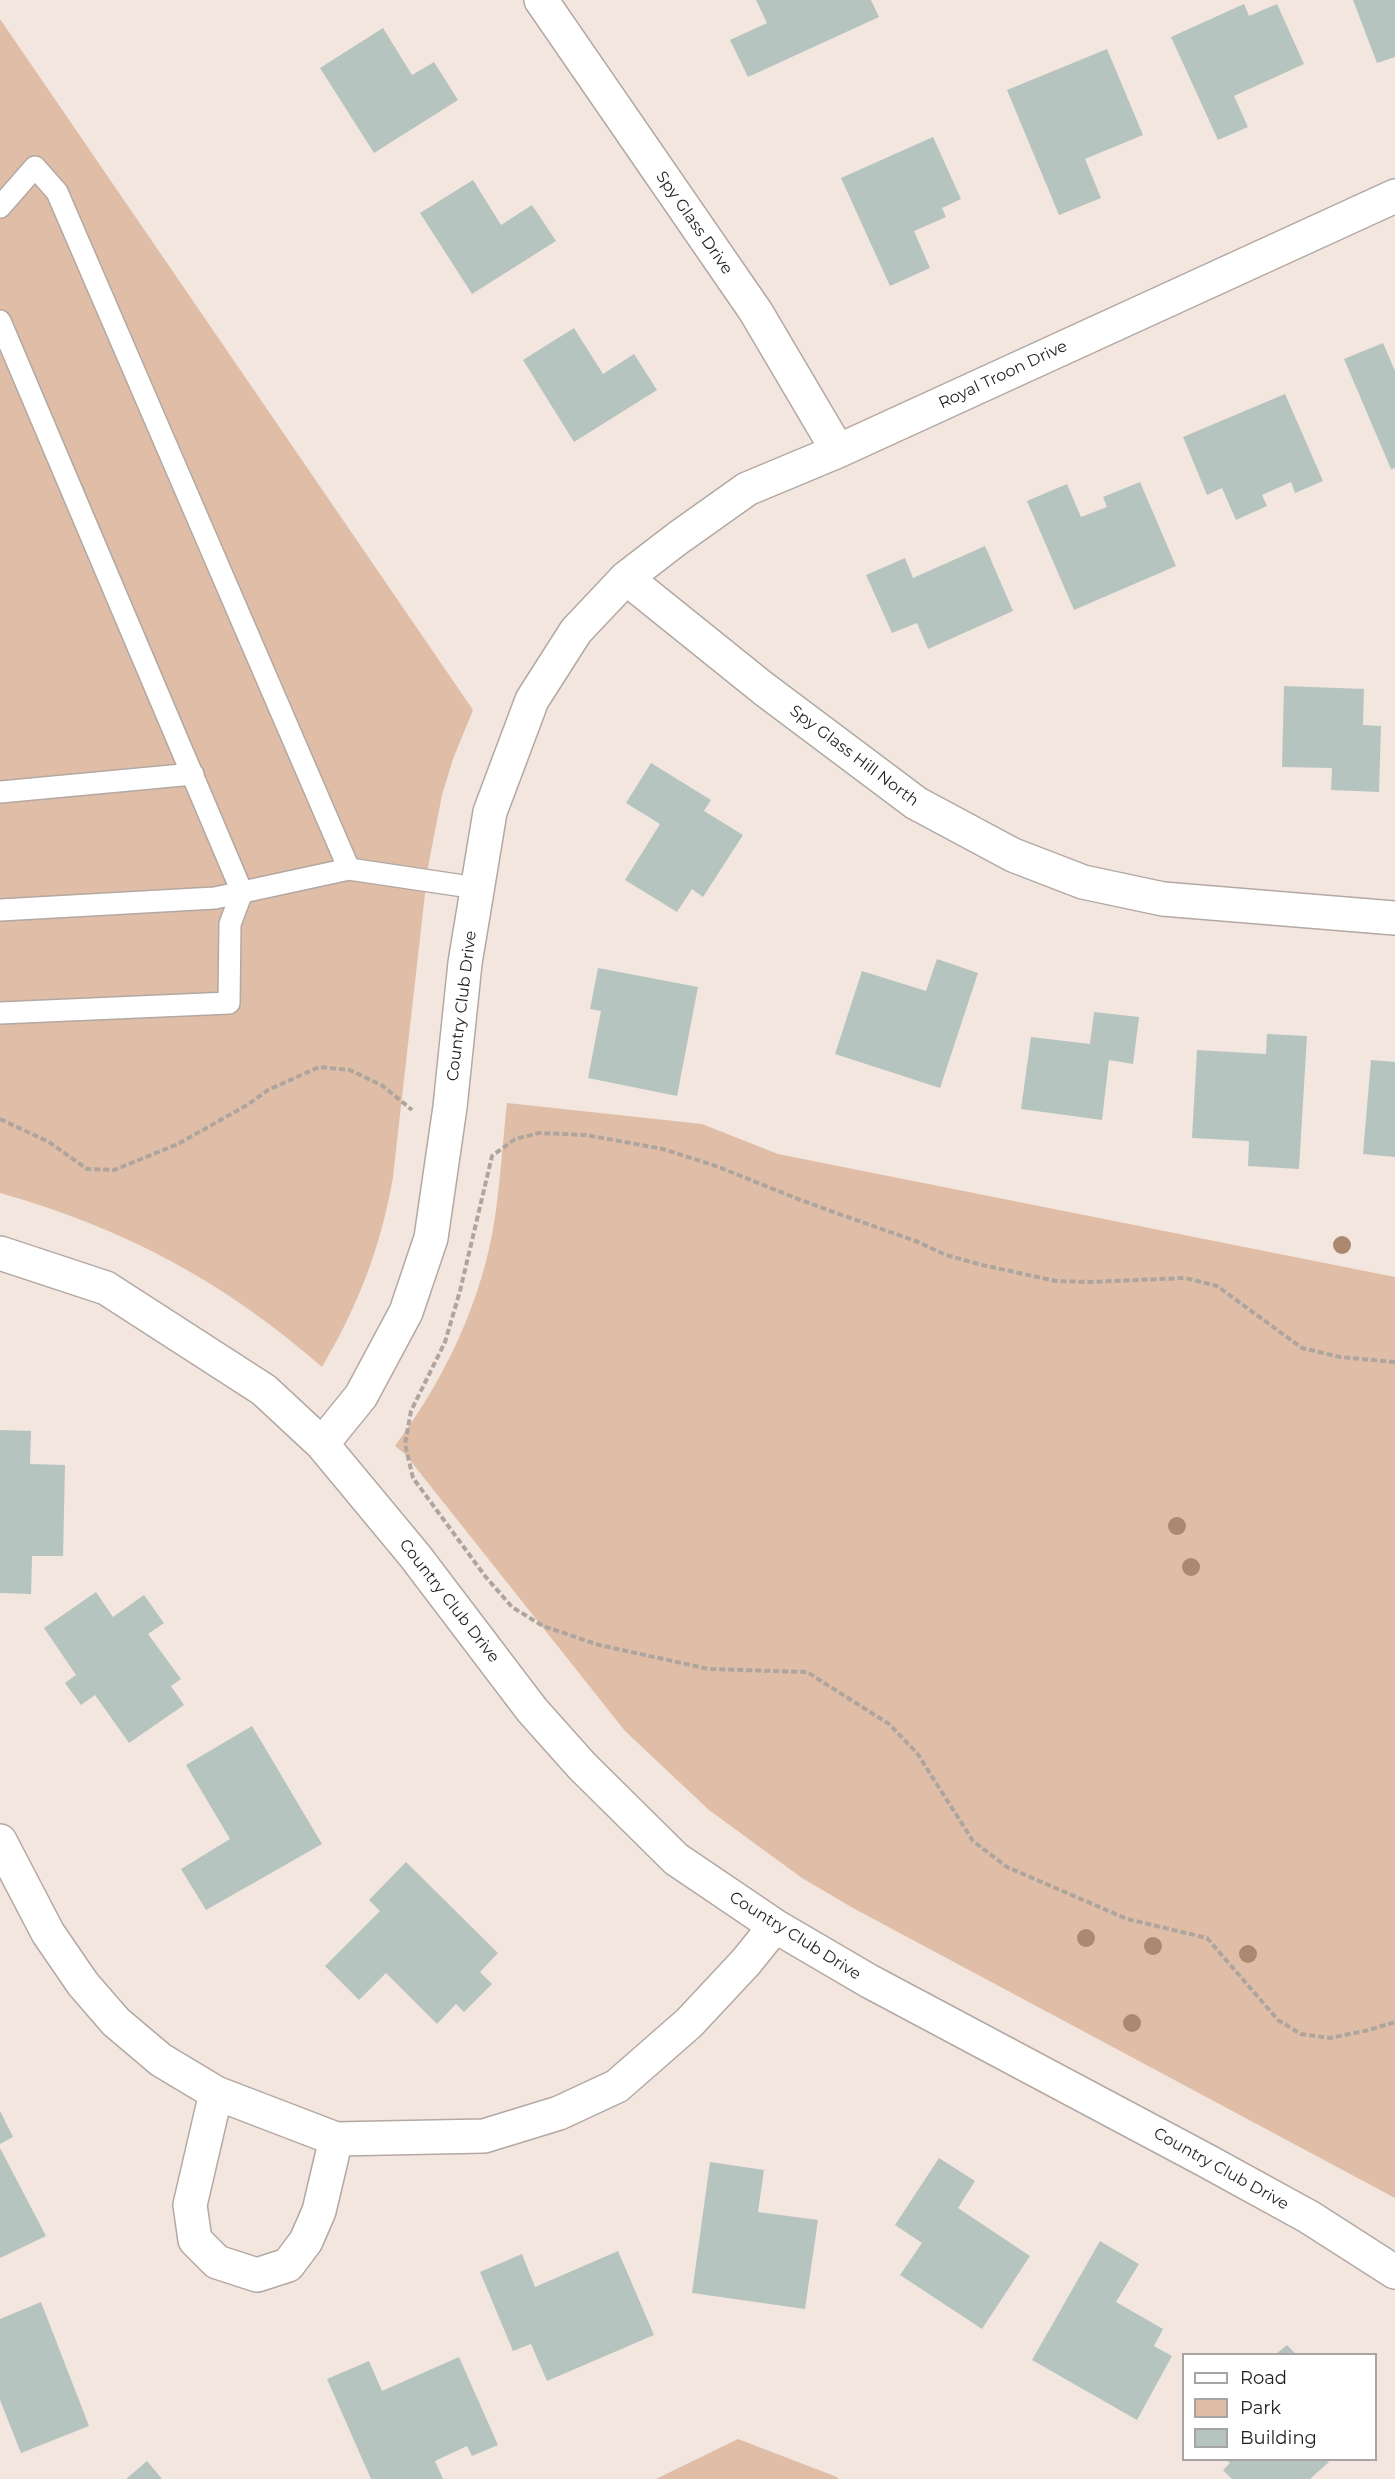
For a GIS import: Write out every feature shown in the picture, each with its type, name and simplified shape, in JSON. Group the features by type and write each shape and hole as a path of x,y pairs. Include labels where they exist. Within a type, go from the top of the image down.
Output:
{"street":[{"name":"Spy Glass Drive","path":"541,0 756,312 838,451"},
{"name":"Royal Troon Drive","path":"626,578 747,489 838,451 1395,196"},
{"name":"Country Club Drive","path":"322,1444 361,1396 406,1312 431,1238 446,1136 465,963 490,812 532,700 576,631 626,578"},
{"name":"Spy Glass Hill North","path":"626,578 765,689 916,803 1013,855 1083,882 1163,899 1395,918"},
{"name":"Country Club Drive","path":"0,1253 106,1288 264,1390 322,1444 415,1556 532,1710 582,1766 676,1859 775,1926 869,1981 1299,2211 1395,2272"},
{"path":"0,1841 48,1933 83,1984 116,2022 161,2060 216,2093 336,2139 484,2136 559,2113 617,2086 689,2024 746,1962 775,1926"},
{"path":"216,2093 190,2205 195,2240 217,2262 257,2275 288,2265 306,2241 319,2211 336,2139"}],"lane":[{"path":"0,207 35,167 57,192 349,869"},
{"path":"0,321 242,892 230,924 229,1003 0,1014"},
{"path":"0,792 193,774"},
{"path":"0,910 215,898 349,869 477,888"}],"path":[{"path":"0,1119 49,1142 87,1169 114,1170 178,1144 268,1090 319,1067 350,1070 383,1086 446,1136 490,1162"},
{"path":"1395,1362 1340,1357 1302,1348 1217,1286 1185,1278 1056,1281 982,1265 946,1255 918,1242 802,1201 716,1166 663,1149 586,1135 539,1132 515,1139 492,1156 445,1342 411,1411 405,1444 413,1478 485,1576 512,1606 543,1626 598,1645 709,1669 807,1672 889,1724 916,1753 973,1841 1007,1867 1127,1919 1207,1938 1278,2020 1301,2034 1330,2038 1395,2022"}],"green space":[{"path":"0,19 473,710 453,759 442,795 428,867 393,1177 388,1203 375,1252 357,1299 322,1367 248,1309 171,1261 89,1223 0,1193"},
{"path":"507,1103 702,1124 778,1154 1395,1277 1395,2198 853,1908 802,1878 709,1810 625,1731 405,1454 395,1446 442,1372 477,1292 495,1219"},
{"path":"738,2439 837,2477 838,2479 656,2479"}],"building":[{"path":"756,0 871,0 879,17 748,77 730,40 767,23"},
{"path":"1353,0 1395,0 1395,57 1377,63"},
{"path":"1244,4 1249,16 1277,4 1304,64 1234,96 1248,127 1218,140 1171,37"},
{"path":"383,28 412,75 434,62 458,100 374,153 320,68"},
{"path":"1107,49 1143,135 1085,159 1101,198 1059,215 1007,90"},
{"path":"933,137 961,199 942,208 946,217 914,231 930,268 890,286 841,178"},
{"path":"473,180 501,225 532,205 556,241 472,294 420,213"},
{"path":"574,328 603,374 634,354 657,390 574,442 523,360"},
{"path":"1383,343 1395,371 1395,468 1391,469 1344,359"},
{"path":"1285,394 1323,481 1295,493 1291,482 1262,495 1267,506 1236,520 1222,488 1207,495 1183,437"},
{"path":"1140,482 1176,566 1074,610 1027,501 1067,484 1081,517 1107,507 1103,497"},
{"path":"985,546 1013,611 928,649 917,623 892,633 866,575 905,558 913,578"},
{"path":"1284,686 1364,689 1363,725 1381,726 1379,792 1331,790 1332,768 1282,767"},
{"path":"651,763 711,800 704,811 743,835 703,897 692,889 677,912 625,880 660,824 626,803"},
{"path":"937,959 978,973 940,1088 835,1054 862,971 926,991"},
{"path":"598,968 698,987 677,1096 588,1078 601,1011 590,1009"},
{"path":"1094,1012 1139,1017 1133,1064 1109,1060 1102,1120 1021,1109 1031,1037 1090,1044"},
{"path":"1267,1034 1307,1036 1299,1169 1248,1166 1249,1141 1192,1138 1197,1050 1266,1054"},
{"path":"1371,1060 1395,1062 1395,1157 1363,1154"},
{"path":"0,1430 31,1431 30,1464 65,1465 63,1556 32,1556 31,1594 0,1593"},
{"path":"96,1592 113,1617 144,1595 164,1623 148,1634 181,1679 171,1686 184,1705 129,1743 95,1695 81,1705 65,1683 76,1675 44,1628"},
{"path":"252,1726 322,1844 206,1910 181,1869 230,1839 186,1765"},
{"path":"406,1862 498,1953 480,1972 492,1984 464,2012 456,2004 437,2024 386,1973 359,2000 325,1966 380,1911 369,1900"},
{"path":"0,2111 13,2137 0,2144"},
{"path":"0,2148 46,2236 0,2258"},
{"path":"939,2158 975,2181 958,2208 1030,2256 982,2329 900,2275 922,2243 895,2225"},
{"path":"710,2162 764,2170 758,2212 818,2220 805,2309 692,2293"},
{"path":"1100,2241 1139,2264 1116,2302 1163,2329 1154,2346 1172,2356 1137,2420 1032,2360"},
{"path":"618,2251 654,2335 547,2381 531,2344 513,2351 480,2272 522,2254 535,2287"},
{"path":"41,2302 89,2426 21,2453 0,2400 0,2319"},
{"path":"1287,2345 1295,2353 1277,2353"},
{"path":"459,2357 498,2445 472,2456 467,2446 435,2461 443,2479 371,2479 327,2379 369,2361 382,2391"},
{"path":"147,2461 162,2479 126,2479"},
{"path":"1227,2461 1329,2462 1310,2479 1232,2479 1223,2470 1230,2463"}]}
